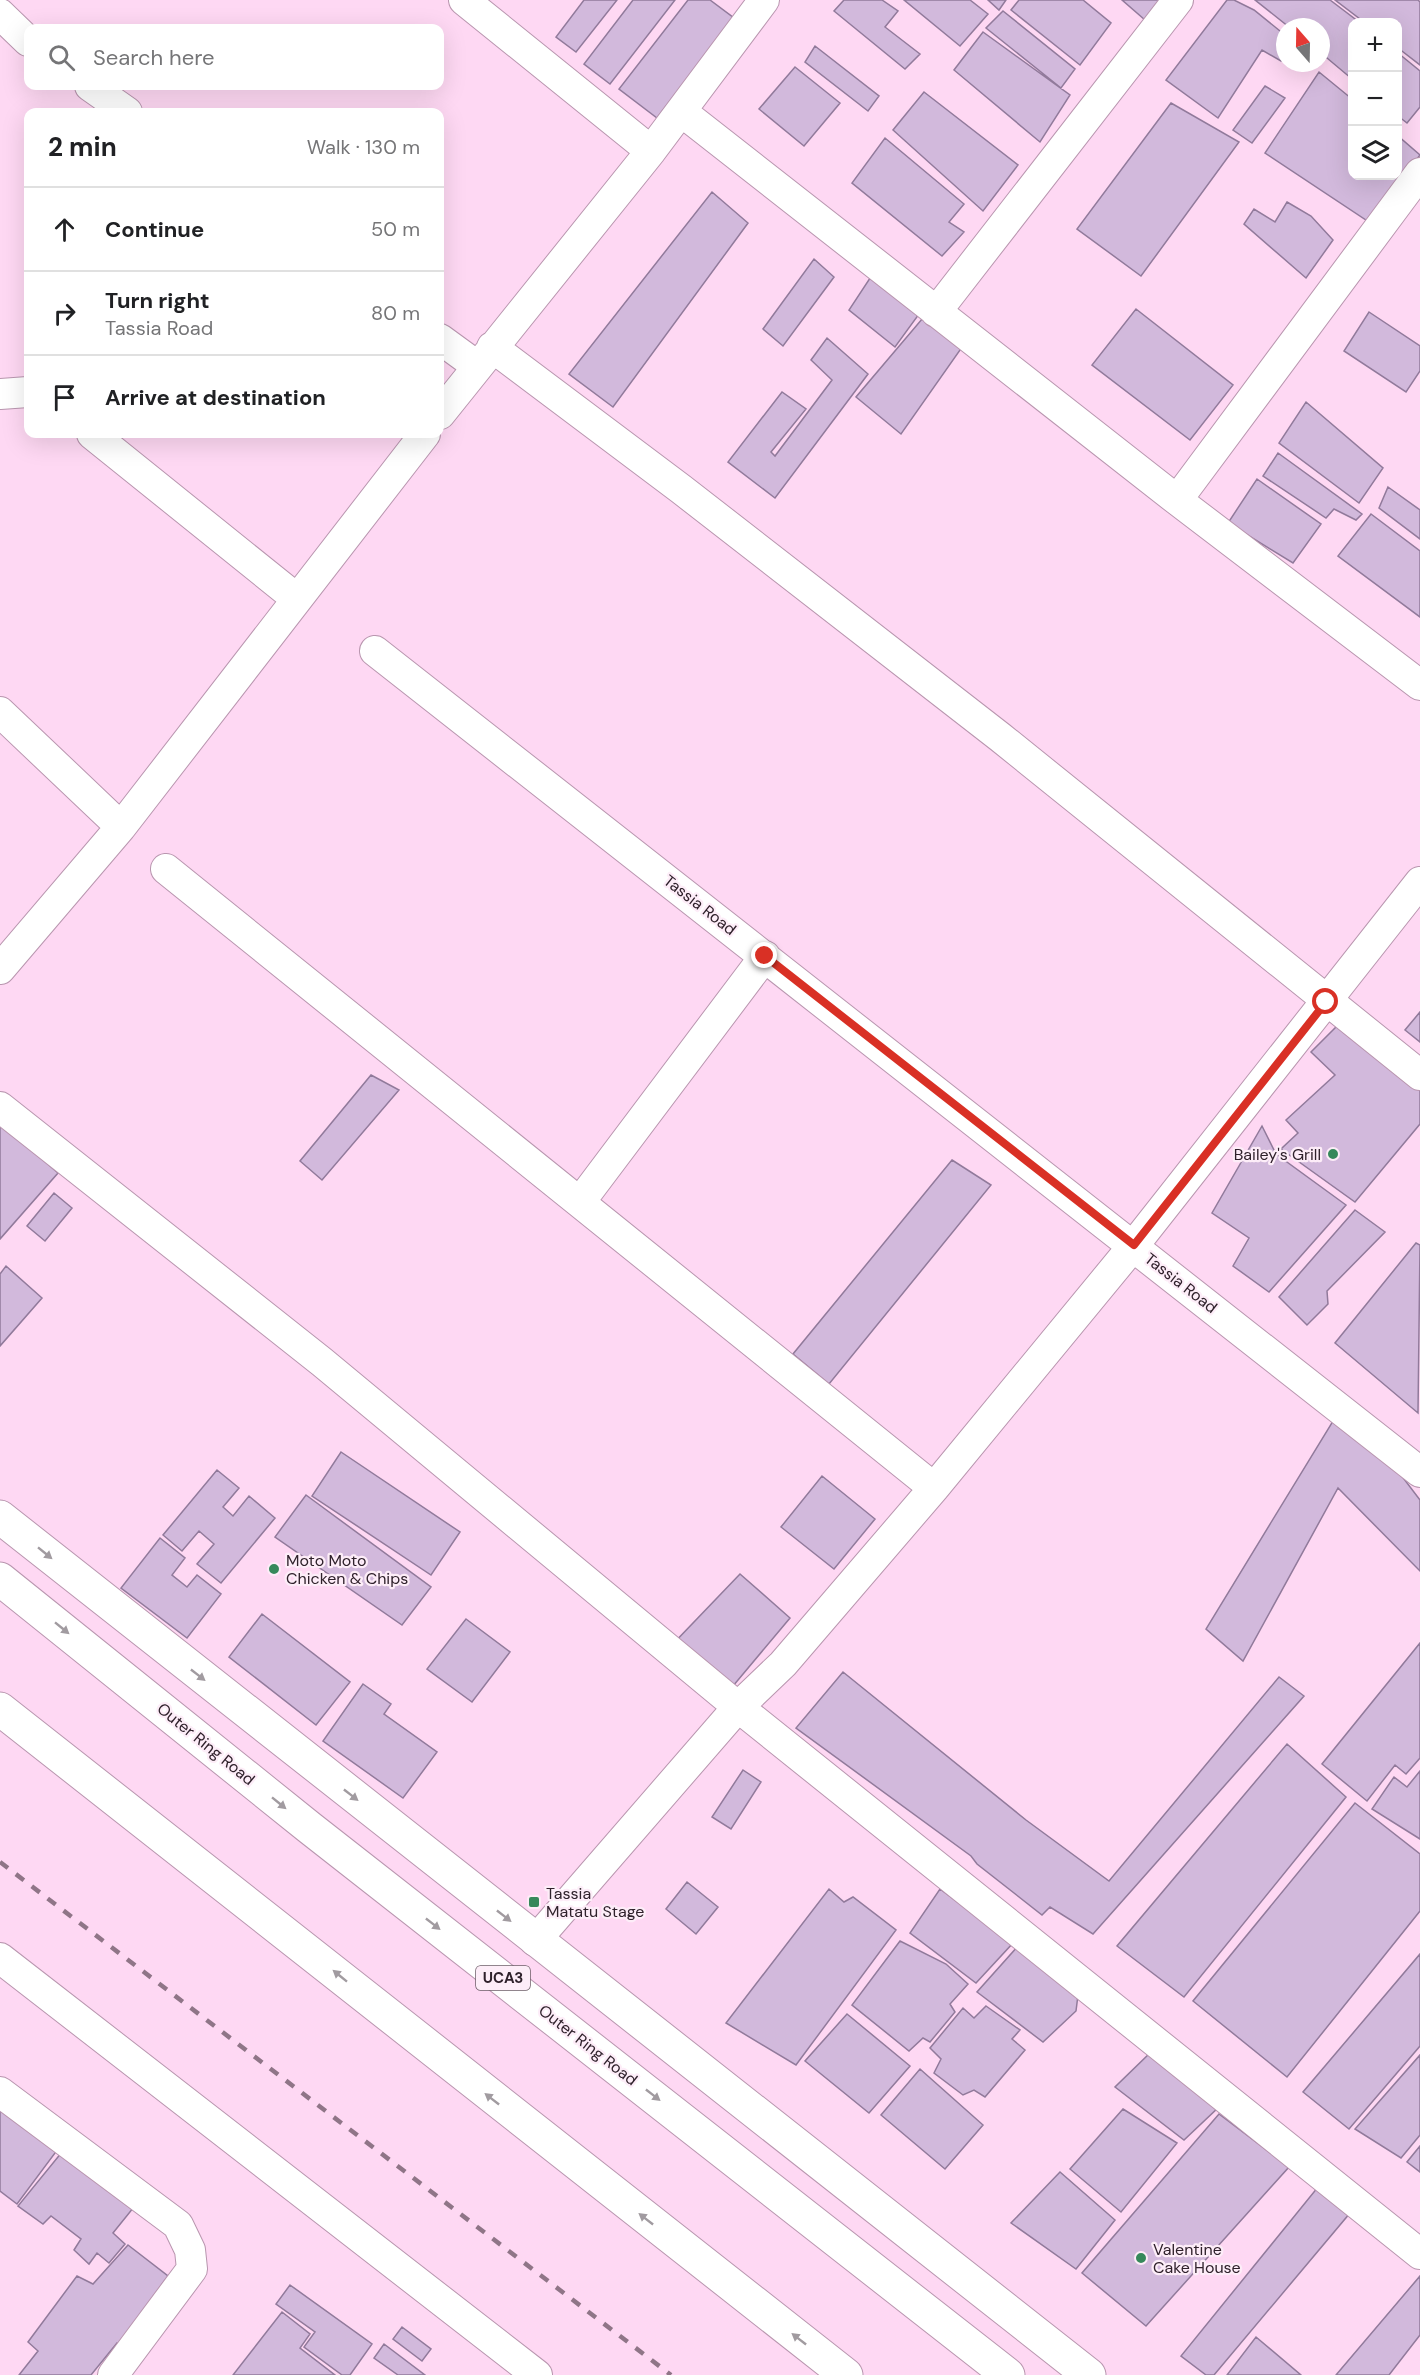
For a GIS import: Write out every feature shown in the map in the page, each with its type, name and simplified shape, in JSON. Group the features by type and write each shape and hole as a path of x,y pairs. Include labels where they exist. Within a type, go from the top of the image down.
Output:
{"main road":[{"name":"UCA3","path":"0,1516 535,1941 1089,2375"},
{"name":"Outer Ring Road","path":"0,1579 310,1828 1008,2375"},
{"path":"0,1709 292,1937 465,2078 846,2375"}],"street":[{"path":"464,0 651,152"},
{"path":"444,409 484,356 651,152 764,0"},
{"path":"936,312 1178,0"},
{"path":"0,14 24,37"},
{"path":"96,90 121,108"},
{"path":"682,112 1177,500 1419,681"},
{"path":"1177,500 1420,173"},
{"path":"444,341 484,356 681,489 1000,737 1326,1002 1420,1075"},
{"path":"0,394 24,392"},
{"path":"97,438 297,599"},
{"path":"0,969 121,827 422,438"},
{"name":"Tassia Road","path":"375,651 1134,1245 1420,1472"},
{"path":"0,712 121,827"},
{"path":"166,868 934,1488"},
{"path":"535,1941 738,1707 783,1665 934,1488 1134,1245 1420,882"},
{"path":"580,1202 765,956"},
{"path":"0,1107 322,1362 738,1707 1420,2254"},
{"path":"0,1958 537,2375"},
{"path":"0,2092 178,2224 190,2250 192,2269 113,2375"}],"building":[{"path":"584,0 617,0 576,52 556,37"},
{"path":"633,0 675,0 610,84 584,64"},
{"path":"688,0 710,0 734,18 657,118 619,89"},
{"path":"844,0 882,0 898,11 885,27 920,54 905,69 834,11"},
{"path":"904,0 970,0 988,14 960,46"},
{"path":"988,0 1006,0 999,10"},
{"path":"1019,0 1083,0 1111,23 1080,65 1011,10"},
{"path":"1122,0 1160,0 1145,20"},
{"path":"1227,0 1234,0 1254,10 1276,28 1276,58 1262,50 1218,118 1166,80"},
{"path":"1255,0 1330,0 1354,18 1348,18 1348,76 1330,61 1330,18 1278,18"},
{"path":"1335,0 1418,0 1420,2 1420,65 1402,51 1402,18 1359,18"},
{"path":"1003,11 1075,69 1061,88 986,28"},
{"path":"983,32 1070,95 1040,142 954,70"},
{"path":"815,46 879,96 868,111 805,62"},
{"path":"1402,56 1420,71 1420,107 1407,123 1402,119"},
{"path":"795,67 840,103 804,146 759,109"},
{"path":"1319,72 1348,96 1348,180 1401,180 1369,222 1265,153"},
{"path":"1265,86 1285,98 1252,143 1233,130"},
{"path":"924,92 1018,165 983,211 893,130"},
{"path":"1171,103 1239,142 1141,276 1077,229"},
{"path":"885,138 964,204 949,222 964,232 942,256 852,183"},
{"path":"1402,139 1420,155 1402,179"},
{"path":"712,192 748,223 613,407 569,374"},
{"path":"1287,202 1311,216 1333,240 1306,278 1244,224 1254,209 1275,222"},
{"path":"814,259 834,277 783,346 763,329"},
{"path":"874,272 922,310 895,347 849,310"},
{"path":"1136,309 1233,385 1190,440 1092,365"},
{"path":"928,312 965,343 901,434 856,397"},
{"path":"1369,312 1420,346 1420,371 1406,392 1344,351"},
{"path":"827,338 868,374 775,498 728,462 782,392 806,409 771,452 775,456 832,380 811,360"},
{"path":"1306,402 1383,468 1359,503 1279,443"},
{"path":"1278,453 1362,514 1356,520 1334,509 1326,518 1263,476"},
{"path":"1257,479 1321,524 1293,563 1228,523"},
{"path":"1388,487 1420,510 1420,539 1379,508"},
{"path":"1371,514 1420,551 1420,617 1338,556"},
{"path":"1420,1012 1420,1042 1405,1030"},
{"path":"1338,1025 1420,1088 1420,1124 1355,1202 1281,1149 1298,1133 1286,1120 1335,1075 1311,1052"},
{"path":"371,1075 399,1090 322,1180 300,1161"},
{"path":"0,1122 58,1173 0,1239"},
{"path":"1262,1126 1276,1154 1346,1205 1269,1292 1233,1266 1249,1238 1212,1213"},
{"path":"952,1160 991,1185 829,1384 793,1354"},
{"path":"54,1193 72,1208 45,1241 27,1226"},
{"path":"1355,1210 1385,1232 1327,1291 1328,1304 1307,1325 1279,1297"},
{"path":"1416,1243 1420,1245 1418,1413 1335,1343"},
{"path":"6,1266 42,1298 0,1346 0,1274"},
{"path":"1333,1421 1398,1471 1420,1500 1420,1571 1338,1488 1243,1661 1206,1629"},
{"path":"341,1452 460,1532 431,1575 312,1496"},
{"path":"217,1470 239,1488 223,1507 233,1516 249,1496 275,1518 221,1583 197,1564 214,1544 199,1531 182,1551 163,1535"},
{"path":"822,1476 875,1519 834,1569 781,1527"},
{"path":"306,1495 431,1587 402,1625 275,1537"},
{"path":"160,1538 185,1558 172,1575 187,1587 197,1575 221,1594 187,1638 121,1588"},
{"path":"740,1574 790,1618 728,1692 671,1646"},
{"path":"262,1614 350,1682 316,1725 229,1657"},
{"path":"466,1619 510,1652 472,1702 427,1669"},
{"path":"1420,1643 1420,1758 1406,1774 1395,1765 1367,1801 1322,1764"},
{"path":"843,1672 1026,1820 1109,1881 1279,1677 1304,1696 1093,1934 1050,1907 1042,1915 977,1864 971,1856 796,1728"},
{"path":"363,1684 391,1704 384,1714 437,1752 403,1798 323,1741"},
{"path":"1287,1744 1346,1797 1184,1997 1117,1946"},
{"path":"743,1770 761,1782 731,1829 712,1817"},
{"path":"1420,1771 1420,1839 1372,1809 1394,1777 1407,1787"},
{"path":"1355,1803 1420,1854 1420,1911 1287,2077 1193,2001"},
{"path":"687,1882 718,1907 696,1934 666,1909"},
{"path":"829,1889 844,1902 853,1897 896,1930 796,2065 726,2023"},
{"path":"940,1889 1013,1943 976,1983 910,1933"},
{"path":"900,1941 946,1964 968,1984 950,2004 955,2012 930,2042 923,2038 909,2051 852,2005"},
{"path":"1018,1946 1078,1995 1076,2011 1043,2042 977,1992"},
{"path":"1420,1954 1420,2046 1349,2129 1303,2092"},
{"path":"986,2006 1020,2030 1012,2039 1025,2050 985,2097 974,2090 963,2095 934,2073 941,2059 930,2048 963,2008 974,2018"},
{"path":"847,2014 910,2066 869,2113 805,2061"},
{"path":"1151,2052 1221,2105 1184,2140 1115,2087"},
{"path":"1420,2055 1420,2135 1401,2158 1355,2129"},
{"path":"920,2069 983,2125 945,2169 881,2115"},
{"path":"0,2099 61,2145 17,2204 0,2191"},
{"path":"1123,2109 1177,2143 1121,2212 1070,2169"},
{"path":"1219,2114 1289,2167 1146,2326 1082,2273"},
{"path":"1420,2146 1420,2172 1407,2162"},
{"path":"62,2152 134,2207 113,2233 125,2244 109,2263 97,2253 89,2264 74,2250 81,2239 51,2216 43,2224 18,2206"},
{"path":"1060,2172 1115,2220 1076,2269 1011,2223"},
{"path":"1318,2187 1350,2213 1214,2375 1206,2375 1181,2356"},
{"path":"128,2245 168,2276 135,2322 126,2349 117,2343 91,2375 19,2375 38,2351 28,2342 77,2276 93,2284"},
{"path":"1420,2276 1420,2335 1389,2375 1336,2375"},
{"path":"290,2285 372,2344 350,2375 342,2375 304,2347 315,2332 276,2304"},
{"path":"282,2312 310,2334 300,2348 335,2375 233,2375"},
{"path":"402,2327 431,2349 422,2361 393,2339"},
{"path":"1256,2337 1301,2375 1227,2375"},
{"path":"384,2344 425,2375 398,2375 374,2358"}],"railway":[{"path":"0,1862 671,2375"}],"place":[{"name":"Bailey's Grill","path":"1333,1154"},
{"name":"Moto Moto Chicken & Chips","path":"274,1569"},
{"name":"Tassia Matatu Stage","path":"534,1902"},
{"name":"Valentine Cake House","path":"1141,2258"}],"route":[{"path":"765,956 1134,1245 1326,1002"}]}
